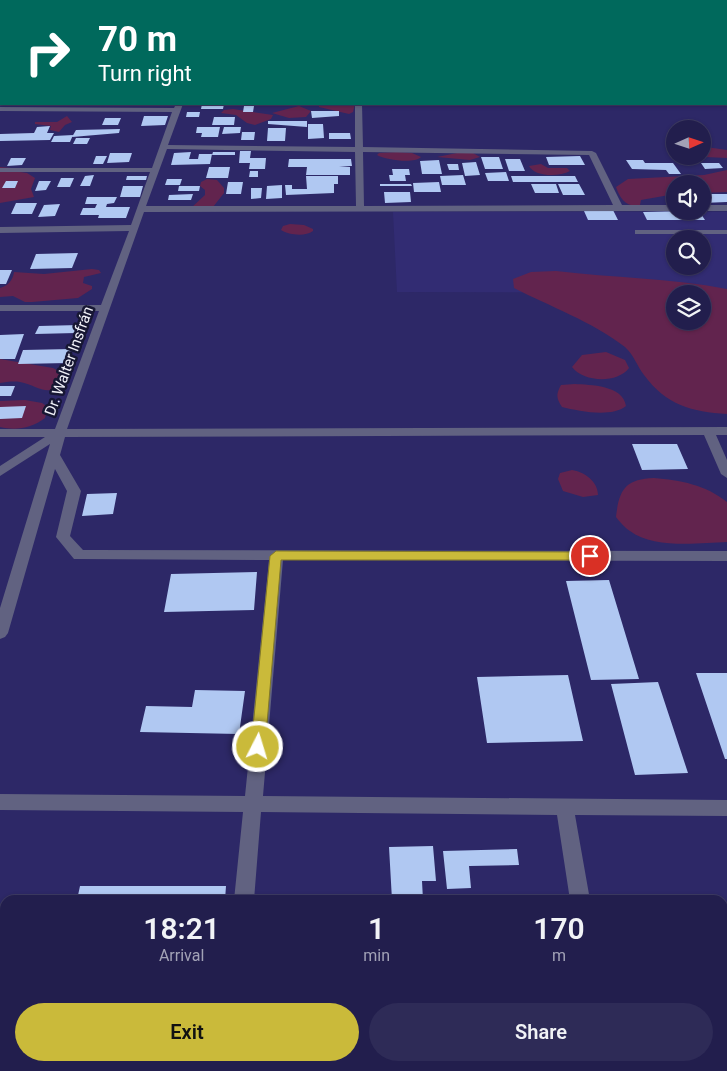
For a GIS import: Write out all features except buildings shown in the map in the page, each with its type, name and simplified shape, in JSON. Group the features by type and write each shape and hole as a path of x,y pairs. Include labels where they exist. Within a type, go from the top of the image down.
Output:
{"street":[{"path":"0,0 72,0"},
{"path":"359,105 360,208"},
{"path":"0,109 178,107"},
{"name":"Dr. Walter Insfrán","path":"0,634 60,433 178,107"},
{"path":"164,148 283,147 360,151 592,153 618,208"},
{"path":"0,170 156,170"},
{"path":"142,209 666,208"},
{"path":"711,208 727,208"},
{"path":"0,230 135,228"},
{"path":"0,308 105,308"},
{"path":"708,431 727,474"},
{"path":"0,433 727,431"},
{"path":"0,472 60,433"},
{"path":"53,454 74,491 63,537 79,556 727,556"},
{"path":"244,895 276,556"},
{"path":"0,802 727,808"},
{"path":"565,807 579,895"}],"lane":[{"path":"638,232 727,232"}],"shaded area":[{"path":"319,105 355,105 353,112 349,114 319,107"},
{"path":"299,106 311,111 306,117 289,118 272,113"},
{"path":"233,109 273,115 271,119 255,125 247,123 236,115 221,113 224,110"},
{"path":"67,116 72,122 65,125 59,132 50,130 51,126 35,124 35,122 57,122"},
{"path":"711,148 727,150 727,158 711,157"},
{"path":"379,153 412,153 421,157 412,160 400,160 377,155"},
{"path":"457,153 473,153 480,157 470,160 437,157"},
{"path":"541,164 548,168 567,168 570,171 548,175 536,172 529,166"},
{"path":"0,167 12,168 13,171 27,173 35,178 31,189 34,197 0,203"},
{"path":"727,170 727,192 711,193 711,175 704,175"},
{"path":"666,177 666,196 641,200 640,205 628,204 616,187 628,179"},
{"path":"207,179 217,180 224,188 224,193 213,207 191,208 205,195 205,190 200,186 201,182"},
{"path":"393,212 666,212 666,220 711,220 711,212 727,212 727,293 711,293 711,285 666,285 666,293 397,292"},
{"path":"290,224 304,225 313,229 313,231 297,235 281,230 283,226"},
{"path":"92,269 99,270 101,273 84,277 83,283 92,286 92,289 78,298 25,302 13,296 0,297 0,288 10,282 14,272 44,274"},
{"path":"556,271 706,285 666,285 666,330 711,330 711,286 727,289 727,414 691,409 671,400 652,385 625,347 599,329 514,288 513,279 531,272"},
{"path":"606,352 625,360 629,368 617,377 600,379 584,376 572,367 582,355"},
{"path":"0,359 53,368 64,374 64,384 52,390 46,390 20,382 0,383"},
{"path":"561,385 597,386 612,390 624,399 626,406 620,410 604,413 586,412 562,407 557,396"},
{"path":"25,400 42,403 48,407 45,418 24,428 0,427 0,401"},
{"path":"572,470 590,478 596,485 598,495 583,497 563,491 558,479 560,473"},
{"path":"654,478 673,480 702,487 727,502 727,542 663,543 640,537 626,528 616,517 622,493 625,488 636,481"}],"route":[{"path":"258,747 276,556 590,556"}]}
